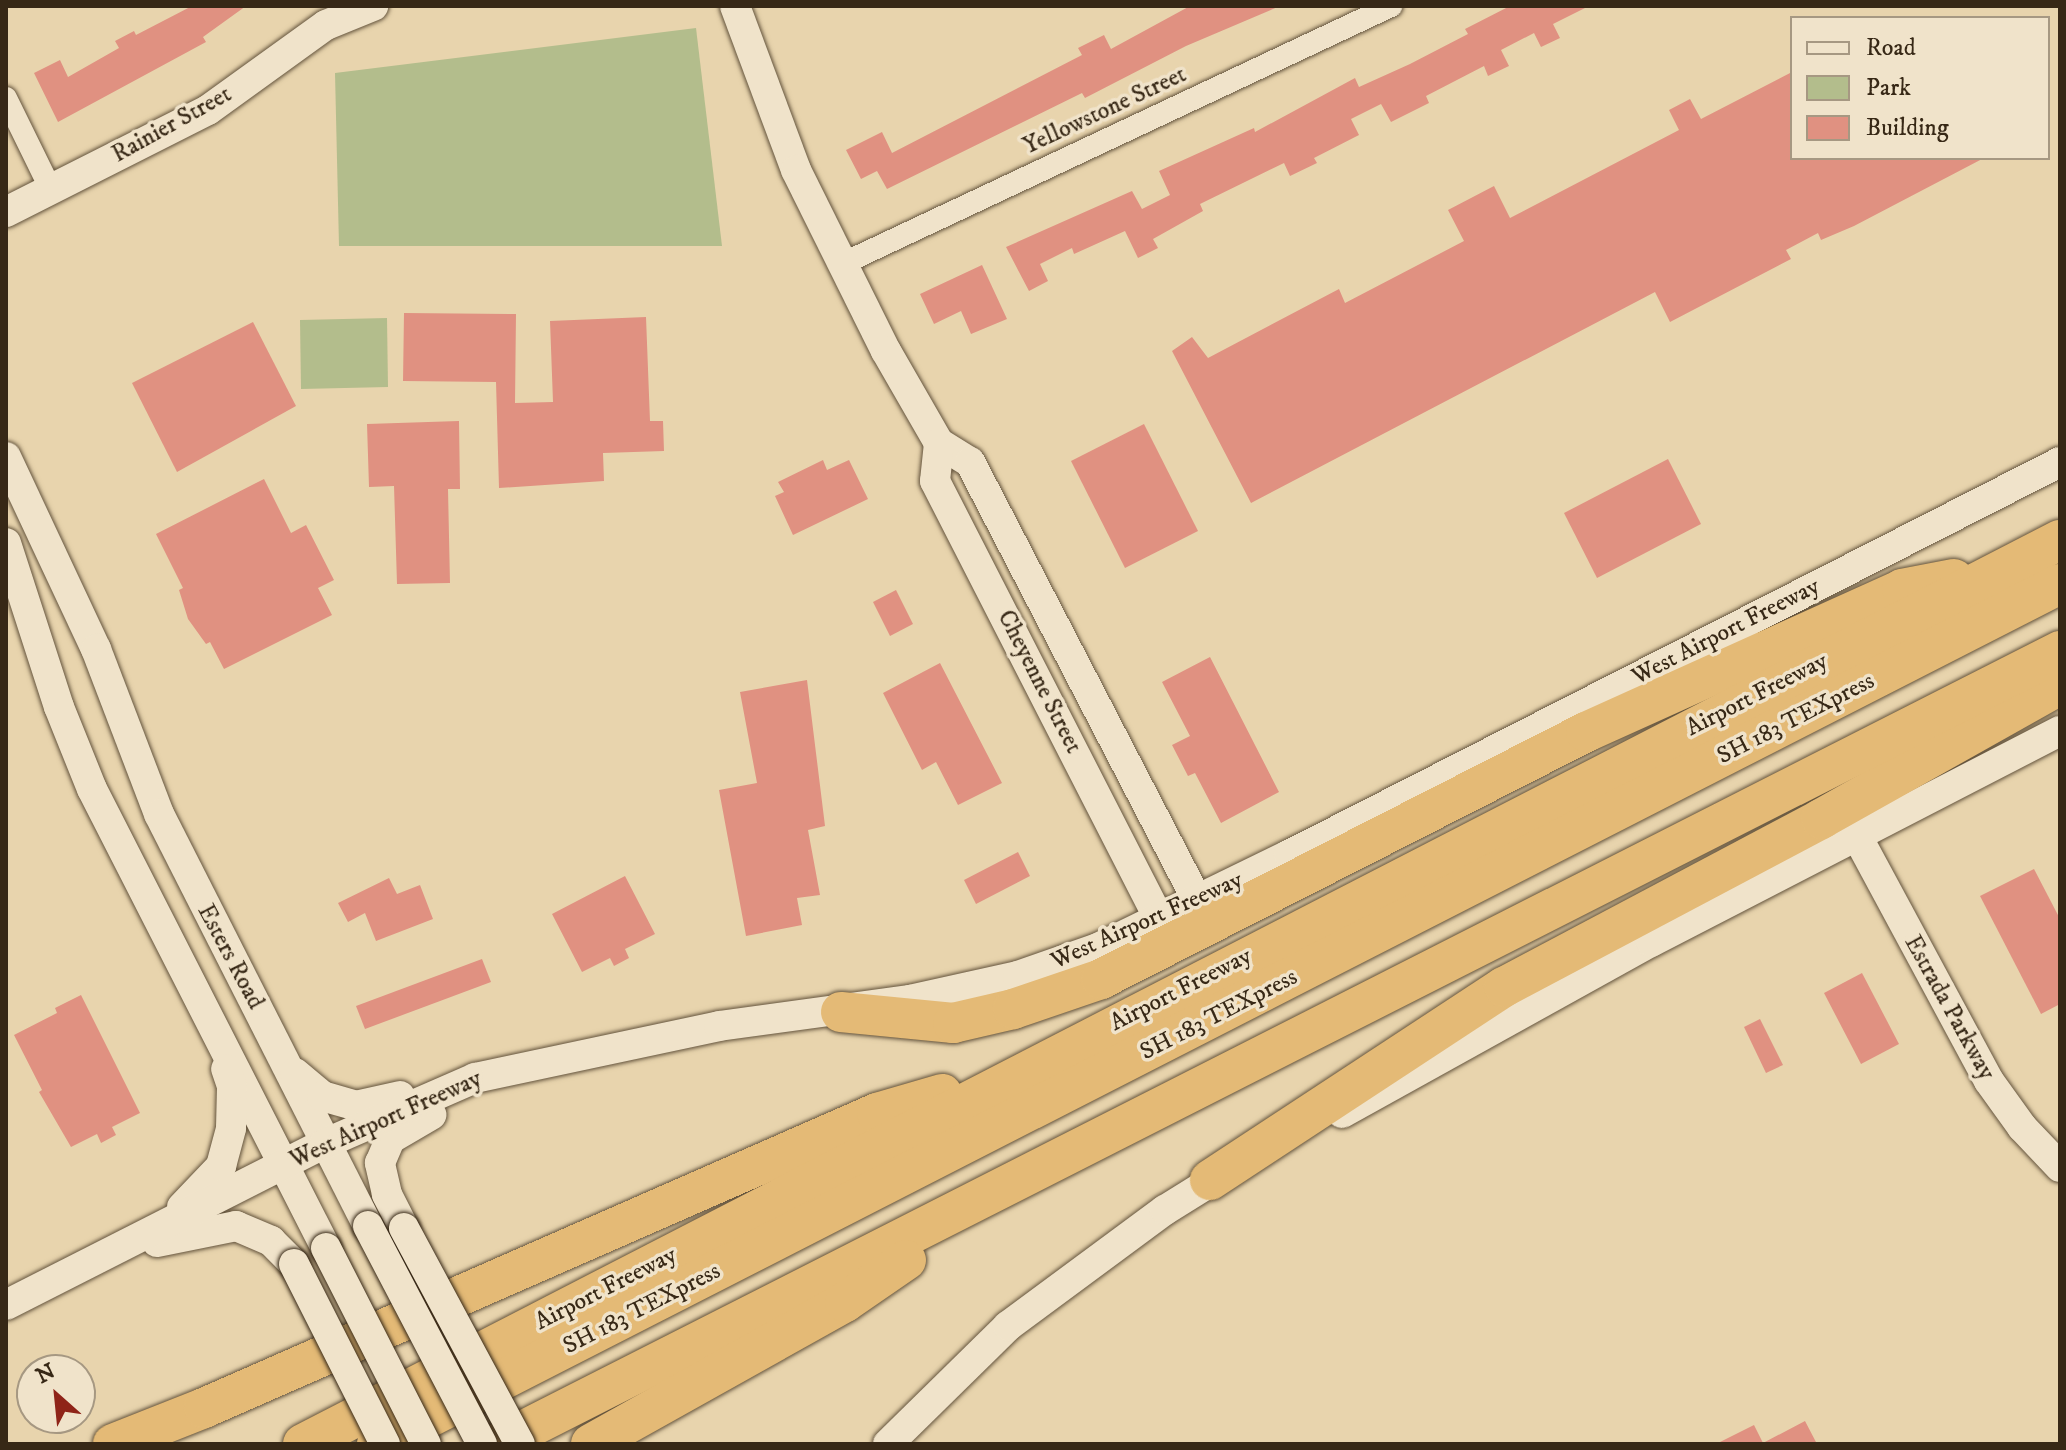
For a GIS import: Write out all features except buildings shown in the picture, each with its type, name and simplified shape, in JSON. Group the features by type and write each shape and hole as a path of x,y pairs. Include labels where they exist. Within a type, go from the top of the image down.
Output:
{"highway":[{"name":"Airport Freeway","path":"303,1444 1022,1071 2060,540"},
{"path":"841,1012 953,1023 1013,1009 1101,979 1614,719 1902,589 2001,570"},
{"name":"SH 183 TEXpress","path":"377,1444 2060,584"},
{"name":"SH 183 TEXpress","path":"419,1444 2060,606"},
{"path":"1945,707 2060,633"},
{"path":"497,1444 2060,651"},
{"path":"1210,1180 1504,987 1821,819 2060,685"},
{"path":"113,1444 204,1408 877,1113 1022,1071"},
{"path":"591,1444 845,1302 1031,1174"}],"main road":[{"name":"Rainier Street","path":"6,212 208,110 326,25 373,6"},
{"name":"Cheyenne Street","path":"735,6 796,170 898,374 939,443 970,462 1197,900"},
{"name":"Cheyenne Street","path":"939,443 935,481 1159,918"},
{"name":"Esters Road","path":"6,457 96,649 159,814 287,1064 324,1144 482,1444"},
{"name":"West Airport Freeway","path":"6,1305 324,1144 475,1078 719,1026 841,1012 1026,974 1098,948 2060,462"},
{"name":"Esters Road","path":"6,543 59,707 92,789 426,1444"},
{"path":"888,1444 1008,1326 1210,1180 1329,1121 1651,942 2060,731"},
{"name":"Estrada Parkway","path":"1857,836 1989,1081 2022,1127 2060,1167"},
{"path":"159,1228 221,1166 231,1128 232,1086 213,1029"},
{"path":"287,1064 322,1096 356,1106 386,1101 444,1080 475,1078"},
{"path":"475,1078 436,1112 390,1139 380,1163 387,1194 520,1444"},
{"path":"102,1258 188,1234 236,1226 271,1241 294,1264 385,1444"}],"street":[{"name":"Yellowstone Street","path":"842,264 1391,6"},
{"path":"6,98 51,190"}],"green space":[{"path":"696,28 722,246 339,246 335,73"},
{"path":"387,318 388,387 301,389 300,320"}]}
